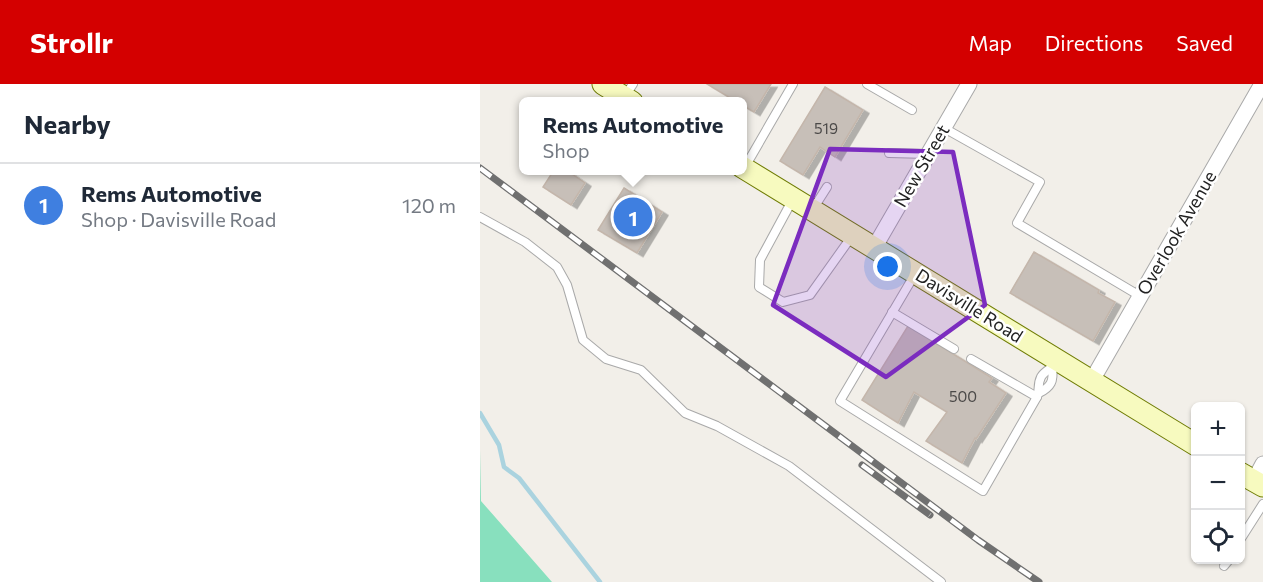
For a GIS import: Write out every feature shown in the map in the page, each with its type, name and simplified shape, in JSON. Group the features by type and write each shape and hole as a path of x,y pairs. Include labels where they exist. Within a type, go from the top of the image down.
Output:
{"street":[{"path":"603,84 630,94"},
{"name":"New Street","path":"874,248 969,84"},
{"name":"Overlook Avenue","path":"1091,382 1263,84"},
{"name":"Davisville Road","path":"747,170 916,273 1055,365 1091,382 1191,442"}],"lane":[{"path":"747,161 793,84"},
{"path":"867,84 912,110"},
{"path":"944,128 1040,182 1017,224 1140,296"},
{"path":"890,153 928,154"},
{"path":"812,210 827,187"},
{"path":"793,199 760,260 759,287 783,303 810,295 853,235"},
{"path":"480,218 525,242 557,267 567,285 583,340 606,359 640,370 685,413 717,426 789,466 941,582"},
{"path":"916,273 840,401 983,491 1038,395 1047,389 1053,380 1055,365"},
{"path":"892,312 954,349"},
{"path":"971,359 1038,395"},
{"path":"1245,532 1263,504"}],"highlighted area":[{"path":"830,149 953,152 985,305 886,377 773,305"}],"green space":[{"path":"480,450 481,501 552,582 480,582"}],"building":[{"path":"707,84 771,84 754,112 747,108 747,97 729,97"},
{"path":"825,87 863,110 835,157 820,147 803,175 780,161"},
{"path":"551,175 573,175 585,183 571,205 543,187"},
{"path":"624,188 662,212 637,253 598,230"},
{"path":"1034,252 1099,290 1098,293 1115,302 1093,341 1010,293"},
{"path":"908,326 992,378 989,382 1006,393 975,438 962,463 926,441 947,412 914,392 898,423 862,400"}],"waterway":[{"path":"480,413 499,445 504,467 519,478 600,582"}],"railway":[{"path":"480,168 978,540 1039,582"},
{"path":"862,465 930,515"}],"place":[{"name":"Rems Automotive","path":"633,217"}]}
